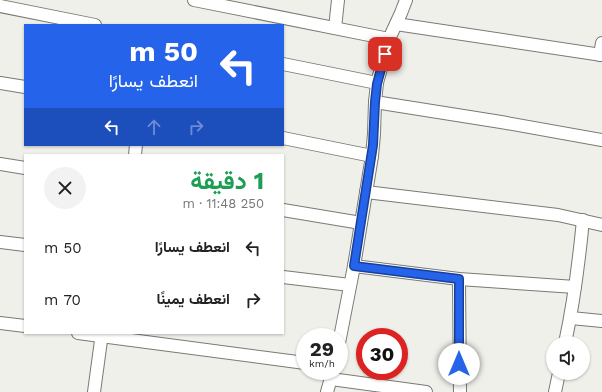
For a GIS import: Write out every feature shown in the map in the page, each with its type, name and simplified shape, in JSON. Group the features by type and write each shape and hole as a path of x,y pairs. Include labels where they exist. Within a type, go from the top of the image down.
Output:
{"street":[{"path":"194,0 244,5 335,28 389,39"},
{"path":"335,28 338,0"},
{"path":"342,328 354,266 372,156 377,84 389,39 406,0"},
{"path":"0,6 90,24"},
{"path":"396,24 601,51"},
{"path":"284,64 377,84"},
{"path":"0,82 24,87"},
{"path":"375,102 602,140"},
{"path":"284,138 372,156"},
{"path":"0,164 24,168"},
{"path":"366,192 558,215 602,225"},
{"path":"284,210 361,223"},
{"path":"566,336 575,287 583,220"},
{"path":"0,242 24,245"},
{"path":"354,266 459,279 575,287"},
{"path":"284,277 350,285"},
{"path":"459,279 460,392"},
{"path":"570,318 602,321"},
{"path":"0,323 24,326"},
{"path":"94,392 102,334 296,362"},
{"path":"348,378 423,392"},
{"path":"327,392 331,380"},
{"path":"555,392 558,380"}],"route":[{"path":"385,54 377,84 373,145 354,266 459,279 459,364"}]}
